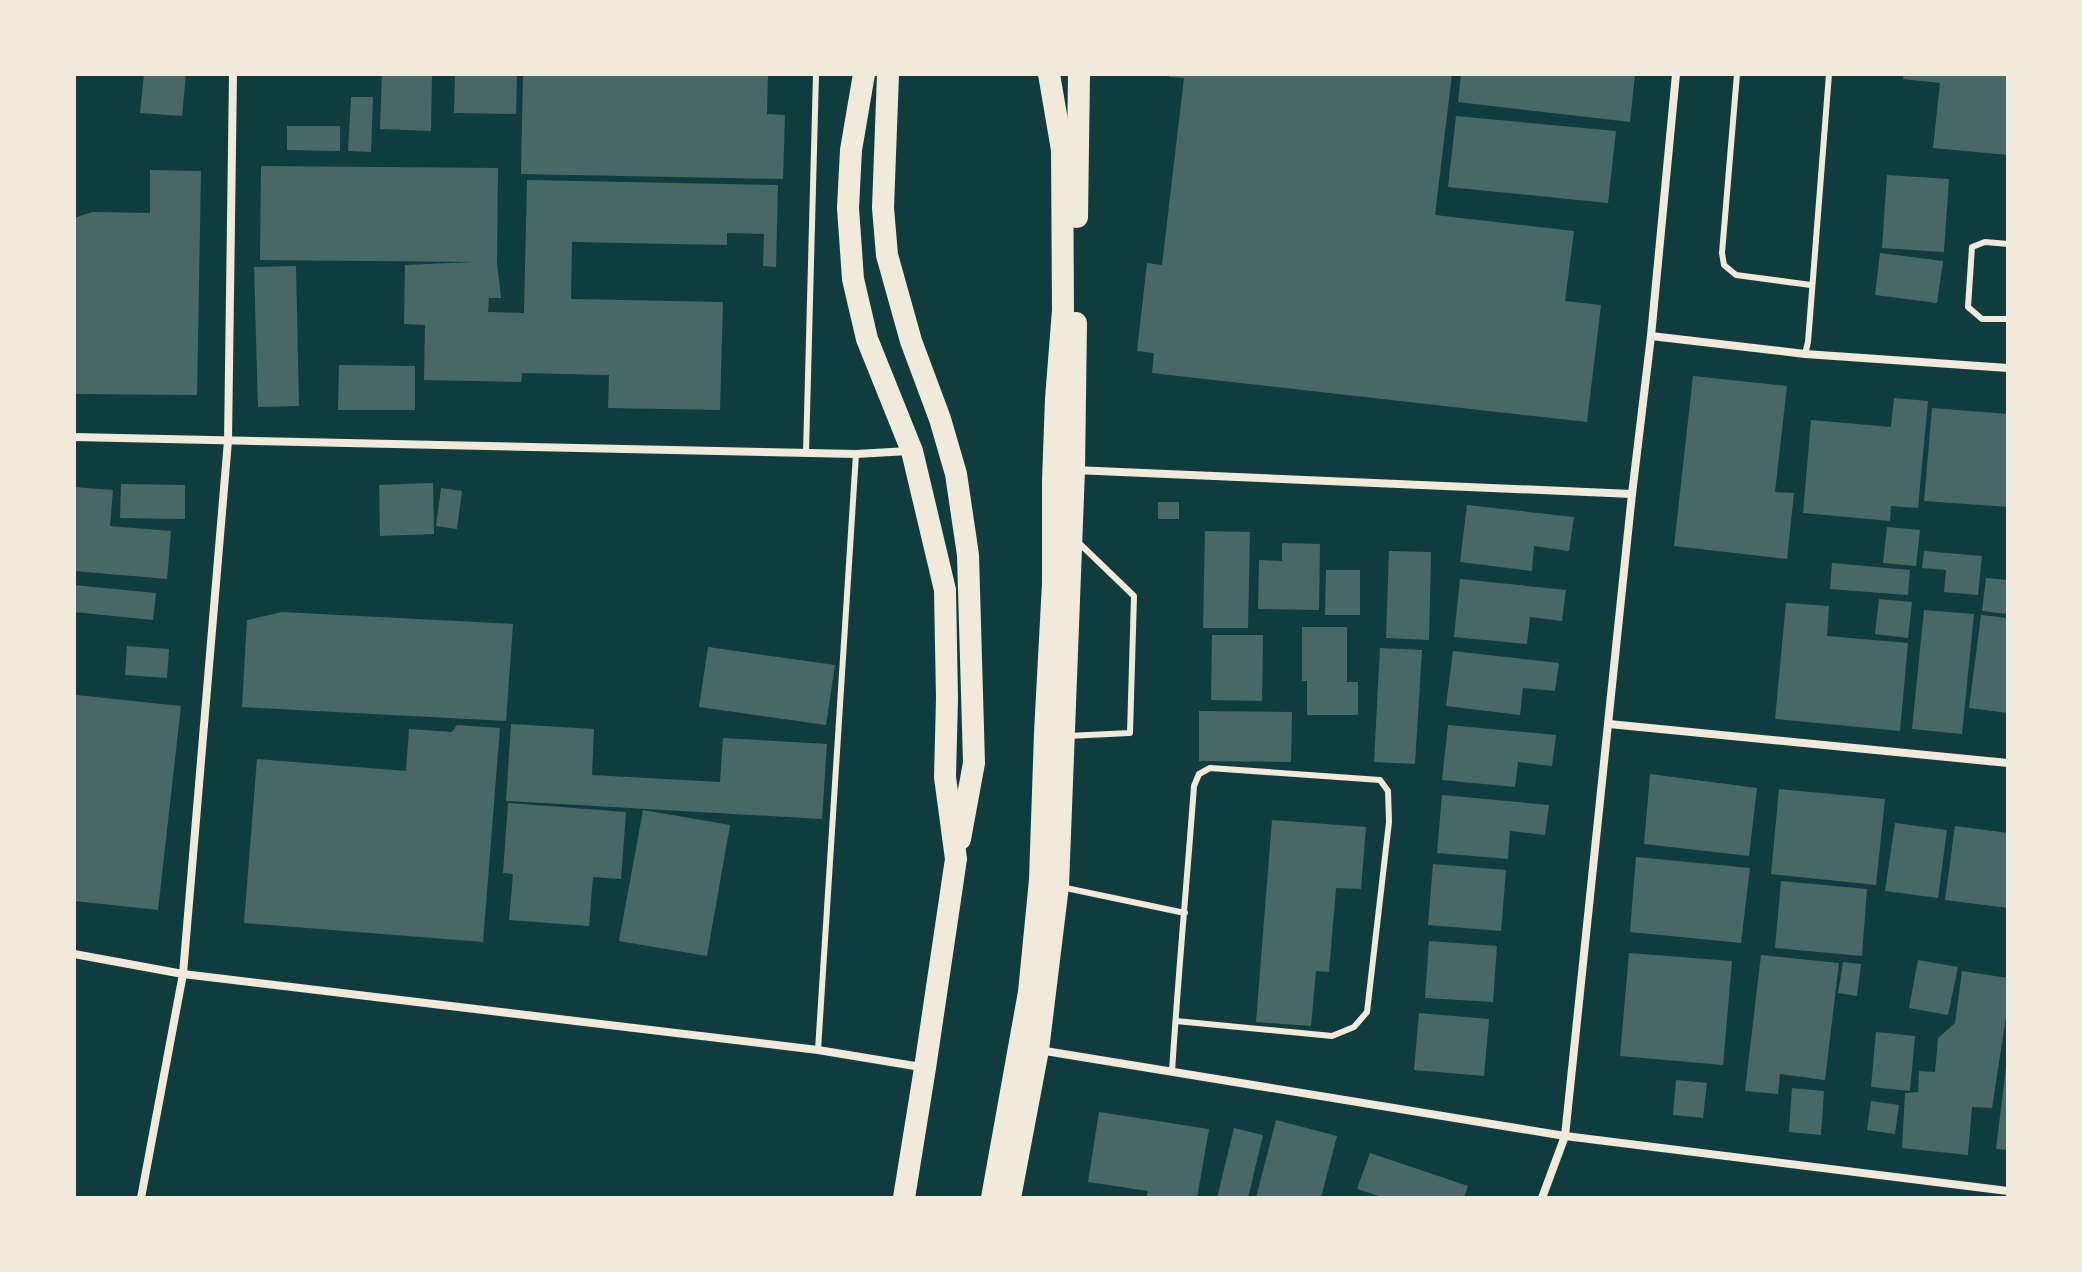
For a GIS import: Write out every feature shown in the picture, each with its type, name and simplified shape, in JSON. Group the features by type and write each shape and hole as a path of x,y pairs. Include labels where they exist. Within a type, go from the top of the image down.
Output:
{"highway":[{"path":"864,74 851,150 848,208 853,279 867,339 912,451 945,590 945,777 956,859"},
{"path":"888,74 883,208 887,255 911,341 940,419 956,474 968,555 974,763 956,859 904,1198"},
{"path":"992,1198 1029,992 1040,880 1053,583 1056,412 1063,310 1062,150 1049,74"},
{"path":"1010,1198 1038,1050 1058,886 1074,470 1079,74"}],"street":[{"path":"141,1198 183,974 228,441 233,74"},
{"path":"1542,1198 1565,1136 1676,74"},
{"path":"1651,336 1805,354 2008,368"},
{"path":"74,437 856,454 912,451"},
{"path":"1074,470 1632,494"},
{"path":"1609,724 2008,763"},
{"path":"74,954 183,974 818,1050 925,1068"},
{"path":"1038,1050 1565,1136 2008,1191"}],"lane":[{"path":"806,452 816,74"},
{"path":"1737,74 1722,253 1724,265 1736,275 1811,285"},
{"path":"1805,354 1829,74"},
{"path":"2008,244 1985,242 1972,247 1968,307 1982,319 2008,319"},
{"path":"818,1050 856,454"},
{"path":"1063,736 1130,733 1134,596 1071,535"},
{"path":"1172,1072 1194,786 1199,774 1210,768 1380,780 1388,791 1389,822 1367,1012 1354,1027 1332,1036 1176,1021"},
{"path":"1058,886 1185,913"}],"building":[{"path":"144,74 186,74 182,116 140,113"},
{"path":"382,74 432,74 431,131 380,129"},
{"path":"455,74 517,74 516,114 454,113"},
{"path":"523,74 768,74 767,114 785,115 783,179 521,174"},
{"path":"1170,74 1452,74 1435,215 1574,231 1565,301 1601,305 1587,422 1152,373 1154,353 1137,351 1147,263 1162,265 1184,78 1169,77"},
{"path":"1461,74 1635,74 1630,122 1458,102"},
{"path":"1904,74 2008,74 2008,155 1933,148 1940,83 1903,79"},
{"path":"351,97 373,97 371,152 348,151"},
{"path":"1456,116 1616,131 1608,203 1448,187"},
{"path":"287,126 340,126 340,151 287,150"},
{"path":"261,166 498,168 497,262 501,298 489,298 488,312 524,313 527,180 778,185 776,267 763,266 764,234 727,233 727,245 572,242 571,299 723,302 720,410 608,408 609,375 522,373 521,382 424,380 425,325 404,324 405,265 474,262 260,260"},
{"path":"150,170 201,171 197,395 74,394 74,218 92,212 150,213"},
{"path":"1887,175 1949,179 1944,252 1882,248"},
{"path":"1880,253 1943,261 1937,303 1875,295"},
{"path":"296,266 299,406 258,407 254,267"},
{"path":"339,365 415,366 415,410 338,410"},
{"path":"1693,376 1787,386 1775,492 1794,493 1787,559 1674,546"},
{"path":"1894,398 1928,401 1918,508 1891,506 1890,521 1803,513 1811,420 1891,427"},
{"path":"1932,408 2008,414 2008,507 1924,501"},
{"path":"433,483 434,534 380,536 379,485"},
{"path":"121,484 185,485 185,519 120,518"},
{"path":"74,487 113,490 110,526 171,531 167,579 74,571"},
{"path":"441,488 462,491 457,529 436,526"},
{"path":"1158,502 1179,502 1179,519 1158,519"},
{"path":"1467,505 1574,517 1569,551 1534,546 1532,571 1460,562"},
{"path":"1887,527 1920,530 1916,566 1883,563"},
{"path":"1205,531 1250,532 1248,628 1203,628"},
{"path":"1282,543 1320,544 1319,610 1258,609 1259,560 1282,561"},
{"path":"1389,551 1431,552 1429,640 1386,638"},
{"path":"1924,551 1982,556 1978,595 1944,592 1946,570 1922,568"},
{"path":"1832,563 1910,570 1908,595 1830,589"},
{"path":"1326,570 1360,570 1360,615 1325,615"},
{"path":"1986,578 2008,580 2008,614 1982,611"},
{"path":"1460,579 1566,590 1562,621 1530,617 1527,644 1454,637"},
{"path":"74,585 156,593 153,620 74,612"},
{"path":"1879,599 1912,602 1908,638 1875,634"},
{"path":"1786,603 1829,606 1827,636 1908,643 1900,731 1775,719"},
{"path":"1924,610 1974,614 1962,734 1912,729"},
{"path":"282,612 513,624 506,721 242,707 247,620"},
{"path":"1981,615 2008,618 2008,713 1969,708"},
{"path":"1302,627 1347,627 1347,682 1358,682 1358,715 1307,715 1307,681 1302,681"},
{"path":"1212,635 1263,635 1262,701 1211,700"},
{"path":"127,646 169,649 167,678 125,675"},
{"path":"708,647 835,665 826,725 699,707"},
{"path":"1380,648 1422,650 1415,764 1374,762"},
{"path":"1453,651 1559,663 1555,691 1523,688 1520,715 1446,706"},
{"path":"76,695 181,706 158,910 74,901"},
{"path":"1199,711 1292,712 1291,762 1199,761"},
{"path":"511,724 594,729 592,775 720,782 723,738 827,744 822,819 506,801"},
{"path":"457,725 500,728 483,942 244,923 257,759 406,771 409,729 452,732"},
{"path":"1448,725 1556,735 1552,766 1518,762 1515,787 1442,780"},
{"path":"1650,774 1757,788 1749,856 1644,844"},
{"path":"1779,789 1885,799 1876,885 1771,874"},
{"path":"1442,795 1549,805 1545,835 1510,831 1508,859 1437,853"},
{"path":"508,803 626,812 621,879 593,877 589,926 509,920 513,874 503,873"},
{"path":"643,810 730,825 707,956 619,941"},
{"path":"1272,820 1366,827 1361,889 1336,888 1329,972 1316,971 1311,1026 1256,1022"},
{"path":"1895,823 1947,830 1938,898 1885,891"},
{"path":"1955,826 2008,833 2008,908 1945,900"},
{"path":"1636,857 1750,868 1741,943 1630,932"},
{"path":"1433,864 1506,870 1501,931 1428,925"},
{"path":"1781,881 1867,889 1862,956 1775,948"},
{"path":"1429,941 1497,946 1493,1002 1425,998"},
{"path":"1629,953 1732,961 1723,1065 1620,1056"},
{"path":"1761,955 1839,963 1825,1080 1780,1074 1778,1094 1745,1091"},
{"path":"1918,960 1958,967 1948,1015 1909,1008"},
{"path":"1843,962 1861,964 1857,996 1838,993"},
{"path":"1962,971 2008,978 2008,1017 1992,1108 1972,1107 1968,1155 1902,1148 1905,1093 1918,1092 1919,1071 1935,1072 1938,1038 1955,1023"},
{"path":"1419,1013 1489,1019 1484,1076 1414,1070"},
{"path":"1876,1032 1915,1036 1910,1091 1871,1087"},
{"path":"2008,1067 2008,1150 1996,1149"},
{"path":"1676,1080 1707,1083 1703,1118 1673,1115"},
{"path":"1792,1088 1824,1091 1821,1135 1789,1132"},
{"path":"1871,1101 1899,1105 1895,1134 1867,1130"},
{"path":"1099,1112 1209,1129 1197,1198 1146,1198 1148,1191 1088,1182"},
{"path":"1276,1120 1337,1136 1321,1198 1256,1198"},
{"path":"1234,1128 1263,1135 1248,1198 1217,1198"},
{"path":"1370,1153 1468,1186 1464,1198 1385,1198 1357,1189"}]}
